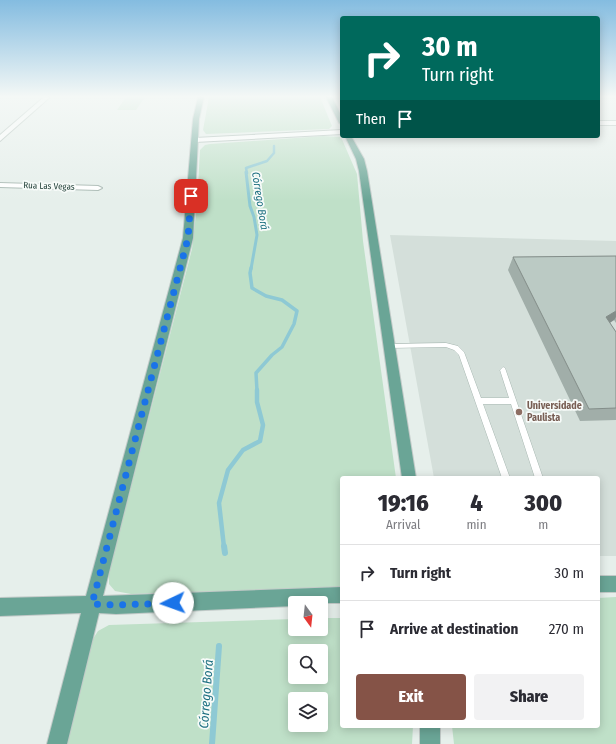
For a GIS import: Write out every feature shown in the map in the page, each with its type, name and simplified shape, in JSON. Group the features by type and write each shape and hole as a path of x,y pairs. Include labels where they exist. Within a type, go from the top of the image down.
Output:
{"main road":[{"path":"57,744 92,604 188,238 195,132"},
{"path":"349,138 360,159 363,171 409,476"},
{"path":"600,584 616,584"},
{"path":"0,607 92,604 116,605 340,595"},
{"path":"430,728 430,744"}],"street":[{"path":"0,139 8,132"},
{"path":"195,140 340,132"},
{"name":"Rua Las Vegas","path":"0,185 98,188"}],"lane":[{"path":"388,346 446,345 456,348 462,354 505,476"},
{"path":"503,370 538,476"},
{"path":"478,401 513,401"}],"shaded area":[{"name":"Universidade Paulista","path":"390,235 616,241 616,556 600,556 600,476 434,476"}],"green space":[{"path":"204,132 262,132 206,134"},
{"path":"323,136 340,137 357,174 363,241 396,476 340,476 340,588 131,594 115,591 109,584 109,573 192,249 197,205 200,150 205,145"},
{"path":"616,597 616,744 454,744 452,728 600,728 600,598"},
{"path":"328,618 340,618 340,728 413,728 412,744 67,744 91,642 98,631 109,625 288,619 288,636 328,636"}],"building":[{"path":"616,256 616,311 606,317 616,332 616,408 589,409 513,257"}],"waterway":[{"name":"Córrego Borá","path":"247,173 246,168 267,161 274,153 274,146"},
{"name":"Córrego Borá","path":"246,172 250,206 254,217 257,235 251,269"},
{"name":"Córrego Borá","path":"251,268 250,273 252,288 266,296 282,300 297,311 294,324 282,347 272,355 256,373 257,391"},
{"name":"Córrego Borá","path":"224,547 219,503 228,470 243,450 260,441 263,425 257,402 257,391"},
{"name":"Córrego Borá","path":"224,546 225,553"},
{"name":"Córrego Borá","path":"212,744 219,646"}],"place":[{"name":"Universidade Paulista","path":"519,412"}],"route":[{"path":"173,603 116,605 92,604 188,238 191,196"}]}
